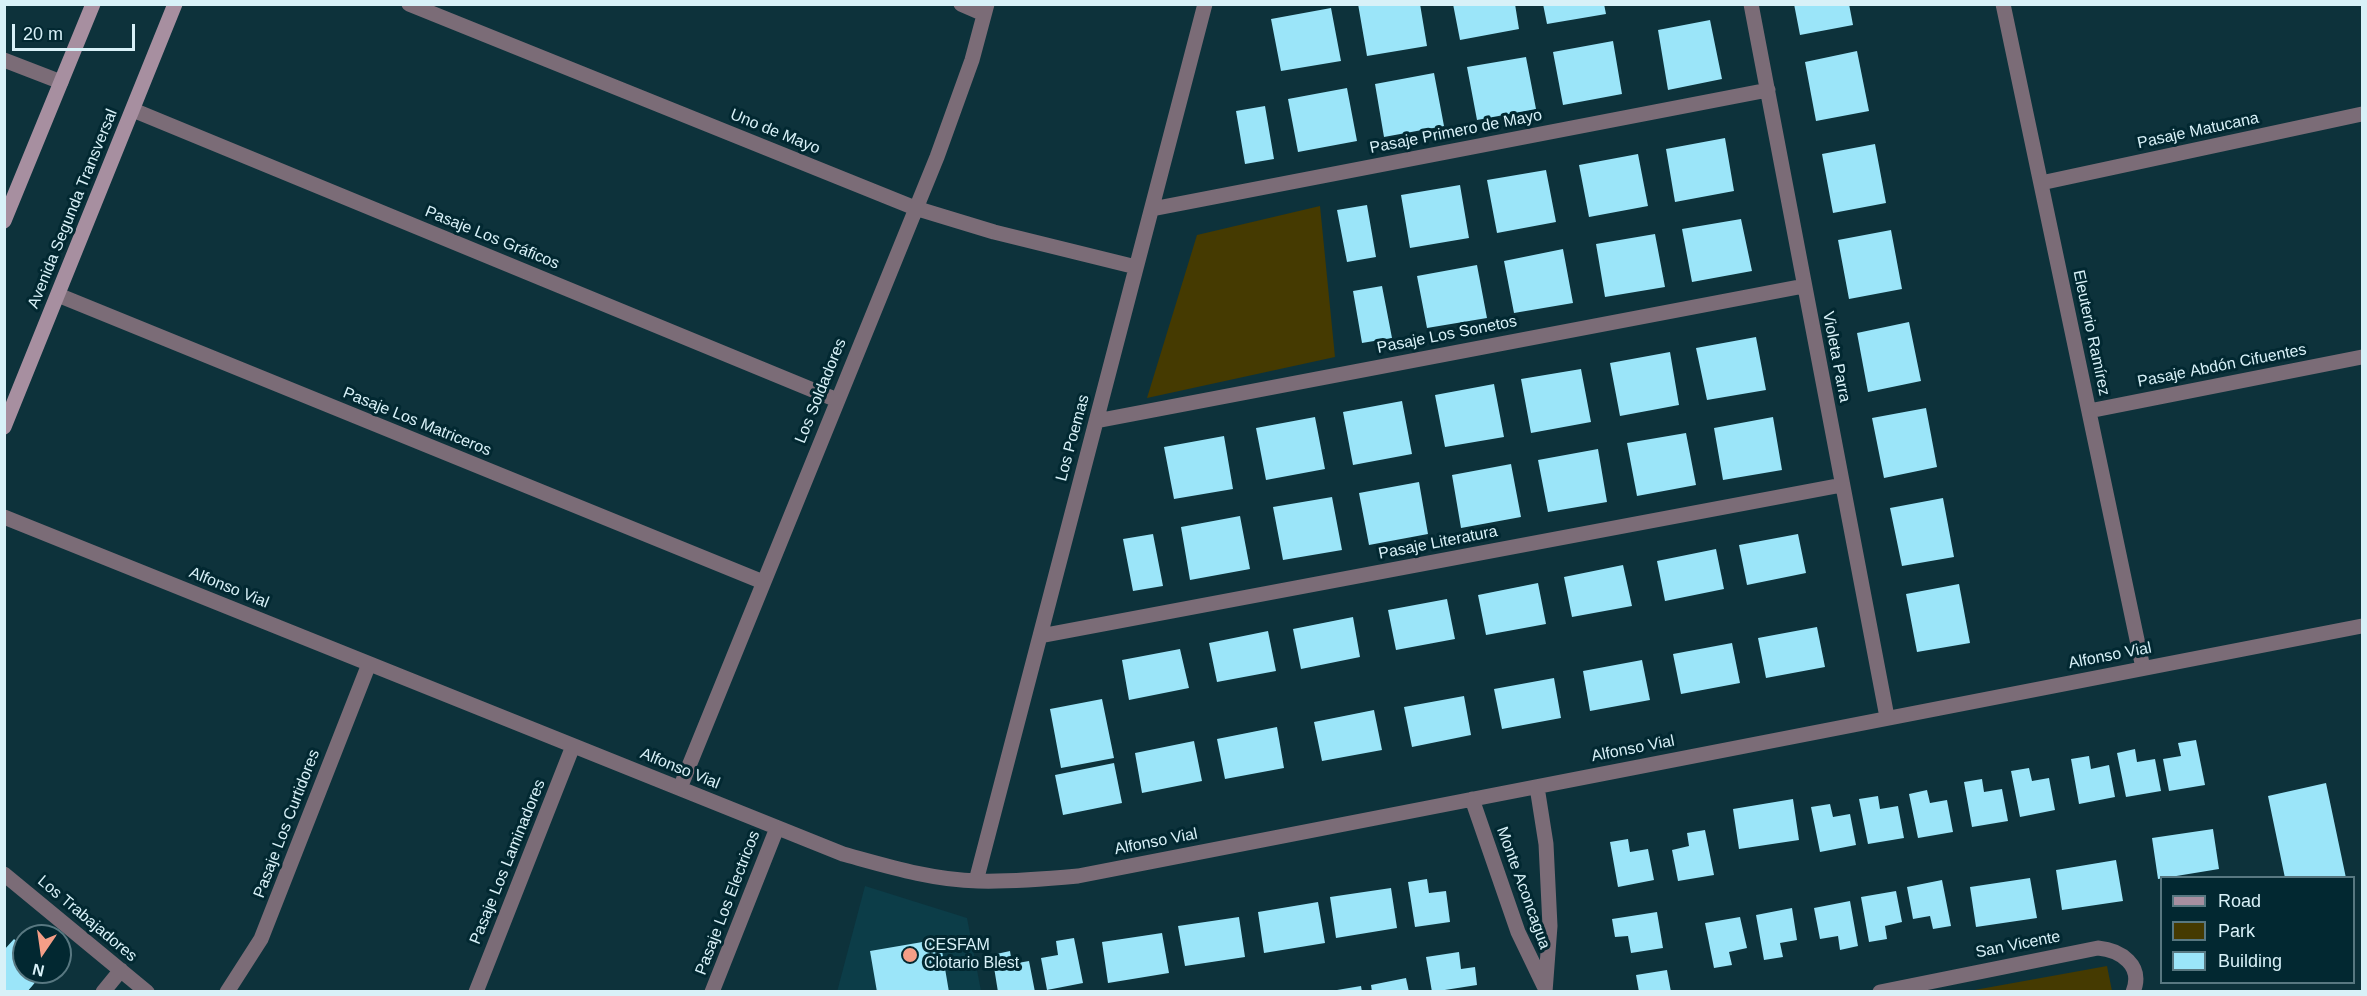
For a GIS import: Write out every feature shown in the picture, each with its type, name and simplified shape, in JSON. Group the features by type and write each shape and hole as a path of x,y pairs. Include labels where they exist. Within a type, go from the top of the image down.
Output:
{"main road":[{"path":"4,221 93,4"},
{"name":"Avenida Segunda Transversal","path":"4,427 175,4"}],"street":[{"name":"Uno de Mayo","path":"409,4 915,208 994,232 1137,267"},
{"path":"961,4 986,9"},
{"name":"Los Poemas","path":"976,881 1205,4"},
{"name":"Violeta Parra","path":"1751,4 1887,717"},
{"name":"Eleuterio Ramírez","path":"2003,4 2143,668"},
{"name":"Los Soldadores","path":"680,789 957,105 986,9"},
{"path":"4,60 62,82"},
{"name":"Pasaje Primero de Mayo","path":"1152,209 1768,90"},
{"name":"Pasaje Los Gráficos","path":"133,110 837,400"},
{"name":"Pasaje Matucana","path":"2041,183 2362,114"},
{"name":"Pasaje Los Sonetos","path":"1096,421 1804,286"},
{"name":"Pasaje Los Matriceros","path":"58,295 763,582"},
{"name":"Pasaje Abdón Cifuentes","path":"2089,411 2362,357"},
{"name":"Pasaje Literatura","path":"1040,636 1842,486"},
{"name":"Alfonso Vial","path":"4,517 843,854 913,872 976,881 1023,881 1078,876 2362,626"},
{"name":"Pasaje Los Curtidores","path":"227,992 261,939 369,664"},
{"name":"Pasaje Los Laminadores","path":"476,992 573,746"},
{"name":"Monte Aconcagua","path":"1537,787 1546,844 1550,926 1545,989"},
{"name":"Monte Aconcagua","path":"1472,799 1518,932 1545,989"},
{"name":"Pasaje Los Electricos","path":"712,992 777,828"},
{"name":"Los Trabajadores","path":"4,874 147,992"},
{"name":"San Vicente","path":"1880,992 2098,948 2121,954 2130,962 2136,974 2133,992"},
{"path":"103,992 121,970"}],"shaded area":[{"name":"CESFAM Clotario Blest","path":"865,886 967,918 981,991 837,992"}],"green space":[{"path":"1320,206 1335,357 1147,398 1197,235"},
{"path":"2107,966 2112,991 1969,991"}],"building":[{"path":"1358,4 1420,4 1427,46 1367,56"},
{"path":"1453,4 1515,4 1519,29 1460,40"},
{"path":"1543,4 1604,4 1606,14 1547,24"},
{"path":"1794,4 1849,4 1853,25 1800,35"},
{"path":"1331,8 1341,61 1281,71 1271,19"},
{"path":"1710,20 1722,79 1668,90 1658,30"},
{"path":"1613,41 1622,94 1563,105 1553,52"},
{"path":"1857,51 1869,111 1816,121 1805,62"},
{"path":"1526,57 1536,109 1477,120 1467,67"},
{"path":"1434,73 1444,126 1384,137 1375,84"},
{"path":"1347,88 1357,141 1298,152 1288,99"},
{"path":"1265,106 1274,159 1245,164 1236,111"},
{"path":"1725,138 1734,191 1675,202 1666,149"},
{"path":"1875,144 1886,203 1833,213 1822,154"},
{"path":"1638,154 1648,206 1589,217 1579,165"},
{"path":"1546,170 1556,222 1497,233 1487,180"},
{"path":"1460,185 1469,238 1410,248 1401,195"},
{"path":"1367,205 1376,257 1347,262 1337,210"},
{"path":"1741,219 1752,271 1692,282 1682,229"},
{"path":"1891,230 1902,289 1849,299 1838,240"},
{"path":"1655,234 1665,287 1605,297 1596,244"},
{"path":"1563,249 1573,303 1514,313 1504,261"},
{"path":"1477,265 1487,318 1427,328 1417,276"},
{"path":"1382,286 1392,338 1362,343 1353,291"},
{"path":"1909,322 1921,381 1868,392 1857,333"},
{"path":"1756,337 1766,390 1707,400 1696,348"},
{"path":"1670,352 1679,405 1620,416 1610,363"},
{"path":"1581,369 1591,422 1531,433 1521,379"},
{"path":"1494,384 1504,437 1445,447 1435,395"},
{"path":"1402,401 1412,454 1353,465 1343,412"},
{"path":"1926,408 1937,467 1884,478 1872,418"},
{"path":"1315,417 1325,469 1266,480 1256,428"},
{"path":"1773,417 1782,470 1723,480 1714,428"},
{"path":"1686,433 1696,485 1637,496 1627,443"},
{"path":"1224,436 1233,489 1174,499 1164,447"},
{"path":"1598,449 1607,502 1548,512 1538,460"},
{"path":"1511,464 1521,517 1461,528 1452,475"},
{"path":"1419,482 1428,534 1369,545 1359,493"},
{"path":"1332,497 1342,550 1283,560 1273,507"},
{"path":"1943,498 1954,557 1902,566 1890,508"},
{"path":"1240,516 1250,569 1190,580 1181,527"},
{"path":"1153,534 1163,586 1133,591 1123,539"},
{"path":"1798,534 1806,573 1747,585 1739,545"},
{"path":"1716,549 1724,589 1665,601 1657,561"},
{"path":"1623,565 1632,606 1572,617 1564,577"},
{"path":"1538,583 1546,624 1486,635 1478,595"},
{"path":"1959,584 1970,643 1917,652 1906,594"},
{"path":"1447,599 1455,639 1396,650 1388,610"},
{"path":"1353,617 1360,657 1301,669 1293,629"},
{"path":"1817,627 1825,667 1766,678 1758,638"},
{"path":"1268,631 1276,671 1217,682 1209,643"},
{"path":"1732,643 1740,683 1681,694 1673,654"},
{"path":"1180,649 1189,688 1129,700 1122,660"},
{"path":"1642,660 1650,700 1590,711 1583,671"},
{"path":"1554,678 1561,718 1502,729 1494,689"},
{"path":"1464,696 1471,735 1412,747 1404,707"},
{"path":"1102,699 1114,758 1061,768 1050,709"},
{"path":"1374,710 1382,750 1322,761 1314,722"},
{"path":"1277,727 1284,768 1225,779 1217,739"},
{"path":"2196,740 2205,785 2169,791 2163,759 2181,756 2178,743"},
{"path":"1194,741 1202,781 1142,793 1135,753"},
{"path":"2135,749 2137,762 2155,759 2161,791 2126,797 2117,753"},
{"path":"2089,756 2091,769 2109,765 2115,797 2079,804 2071,759"},
{"path":"1114,763 1122,803 1063,815 1055,775"},
{"path":"2029,768 2032,781 2049,778 2055,810 2020,817 2011,771"},
{"path":"1982,779 1984,792 2002,789 2008,821 1972,827 1964,782"},
{"path":"2326,783 2346,876 2285,876 2268,796"},
{"path":"1927,790 1930,803 1947,800 1953,832 1918,838 1909,794"},
{"path":"1878,796 1880,809 1898,806 1904,838 1868,844 1859,799"},
{"path":"1793,799 1799,840 1739,849 1733,809"},
{"path":"1830,804 1833,817 1850,814 1856,845 1820,852 1811,807"},
{"path":"2213,829 2219,869 2176,876 2160,876 2158,879 2152,838"},
{"path":"1705,830 1714,875 1678,881 1672,850 1689,846 1687,833"},
{"path":"1628,839 1630,852 1648,849 1654,880 1618,887 1610,842"},
{"path":"2116,860 2123,901 2062,910 2056,870"},
{"path":"2030,878 2037,918 1976,927 1970,887"},
{"path":"1427,879 1429,893 1446,891 1450,922 1415,927 1408,882"},
{"path":"1942,880 1951,926 1933,929 1930,916 1913,919 1907,887"},
{"path":"1391,888 1397,928 1336,938 1330,897"},
{"path":"1896,891 1902,922 1885,926 1887,939 1869,942 1861,897"},
{"path":"1850,901 1858,946 1840,950 1838,936 1820,939 1814,908"},
{"path":"1318,902 1325,943 1264,953 1258,912"},
{"path":"1792,908 1797,940 1780,943 1783,957 1764,960 1756,915"},
{"path":"1657,912 1663,948 1631,953 1628,936 1615,937 1612,919"},
{"path":"1239,917 1245,957 1185,966 1178,926"},
{"path":"1740,917 1747,948 1729,952 1732,965 1714,968 1705,923"},
{"path":"1162,933 1169,973 1108,983 1102,942"},
{"path":"1074,938 1083,983 1047,990 1041,958 1058,955 1056,941"},
{"path":"940,939 949,992 877,992 870,951"},
{"path":"12,941 12,984 34,984 27,992 4,992 4,950"},
{"path":"1010,951 1012,964 1029,961 1035,992 998,992 992,955"},
{"path":"1459,952 1461,969 1475,967 1477,985 1432,992 1426,957"},
{"path":"1667,970 1671,992 1639,992 1636,975"},
{"path":"1406,978 1409,992 1372,992 1371,985"},
{"path":"1361,986 1362,992 1338,992 1337,990"}],"place":[{"name":"CESFAM Clotario Blest","path":"910,955"}]}
